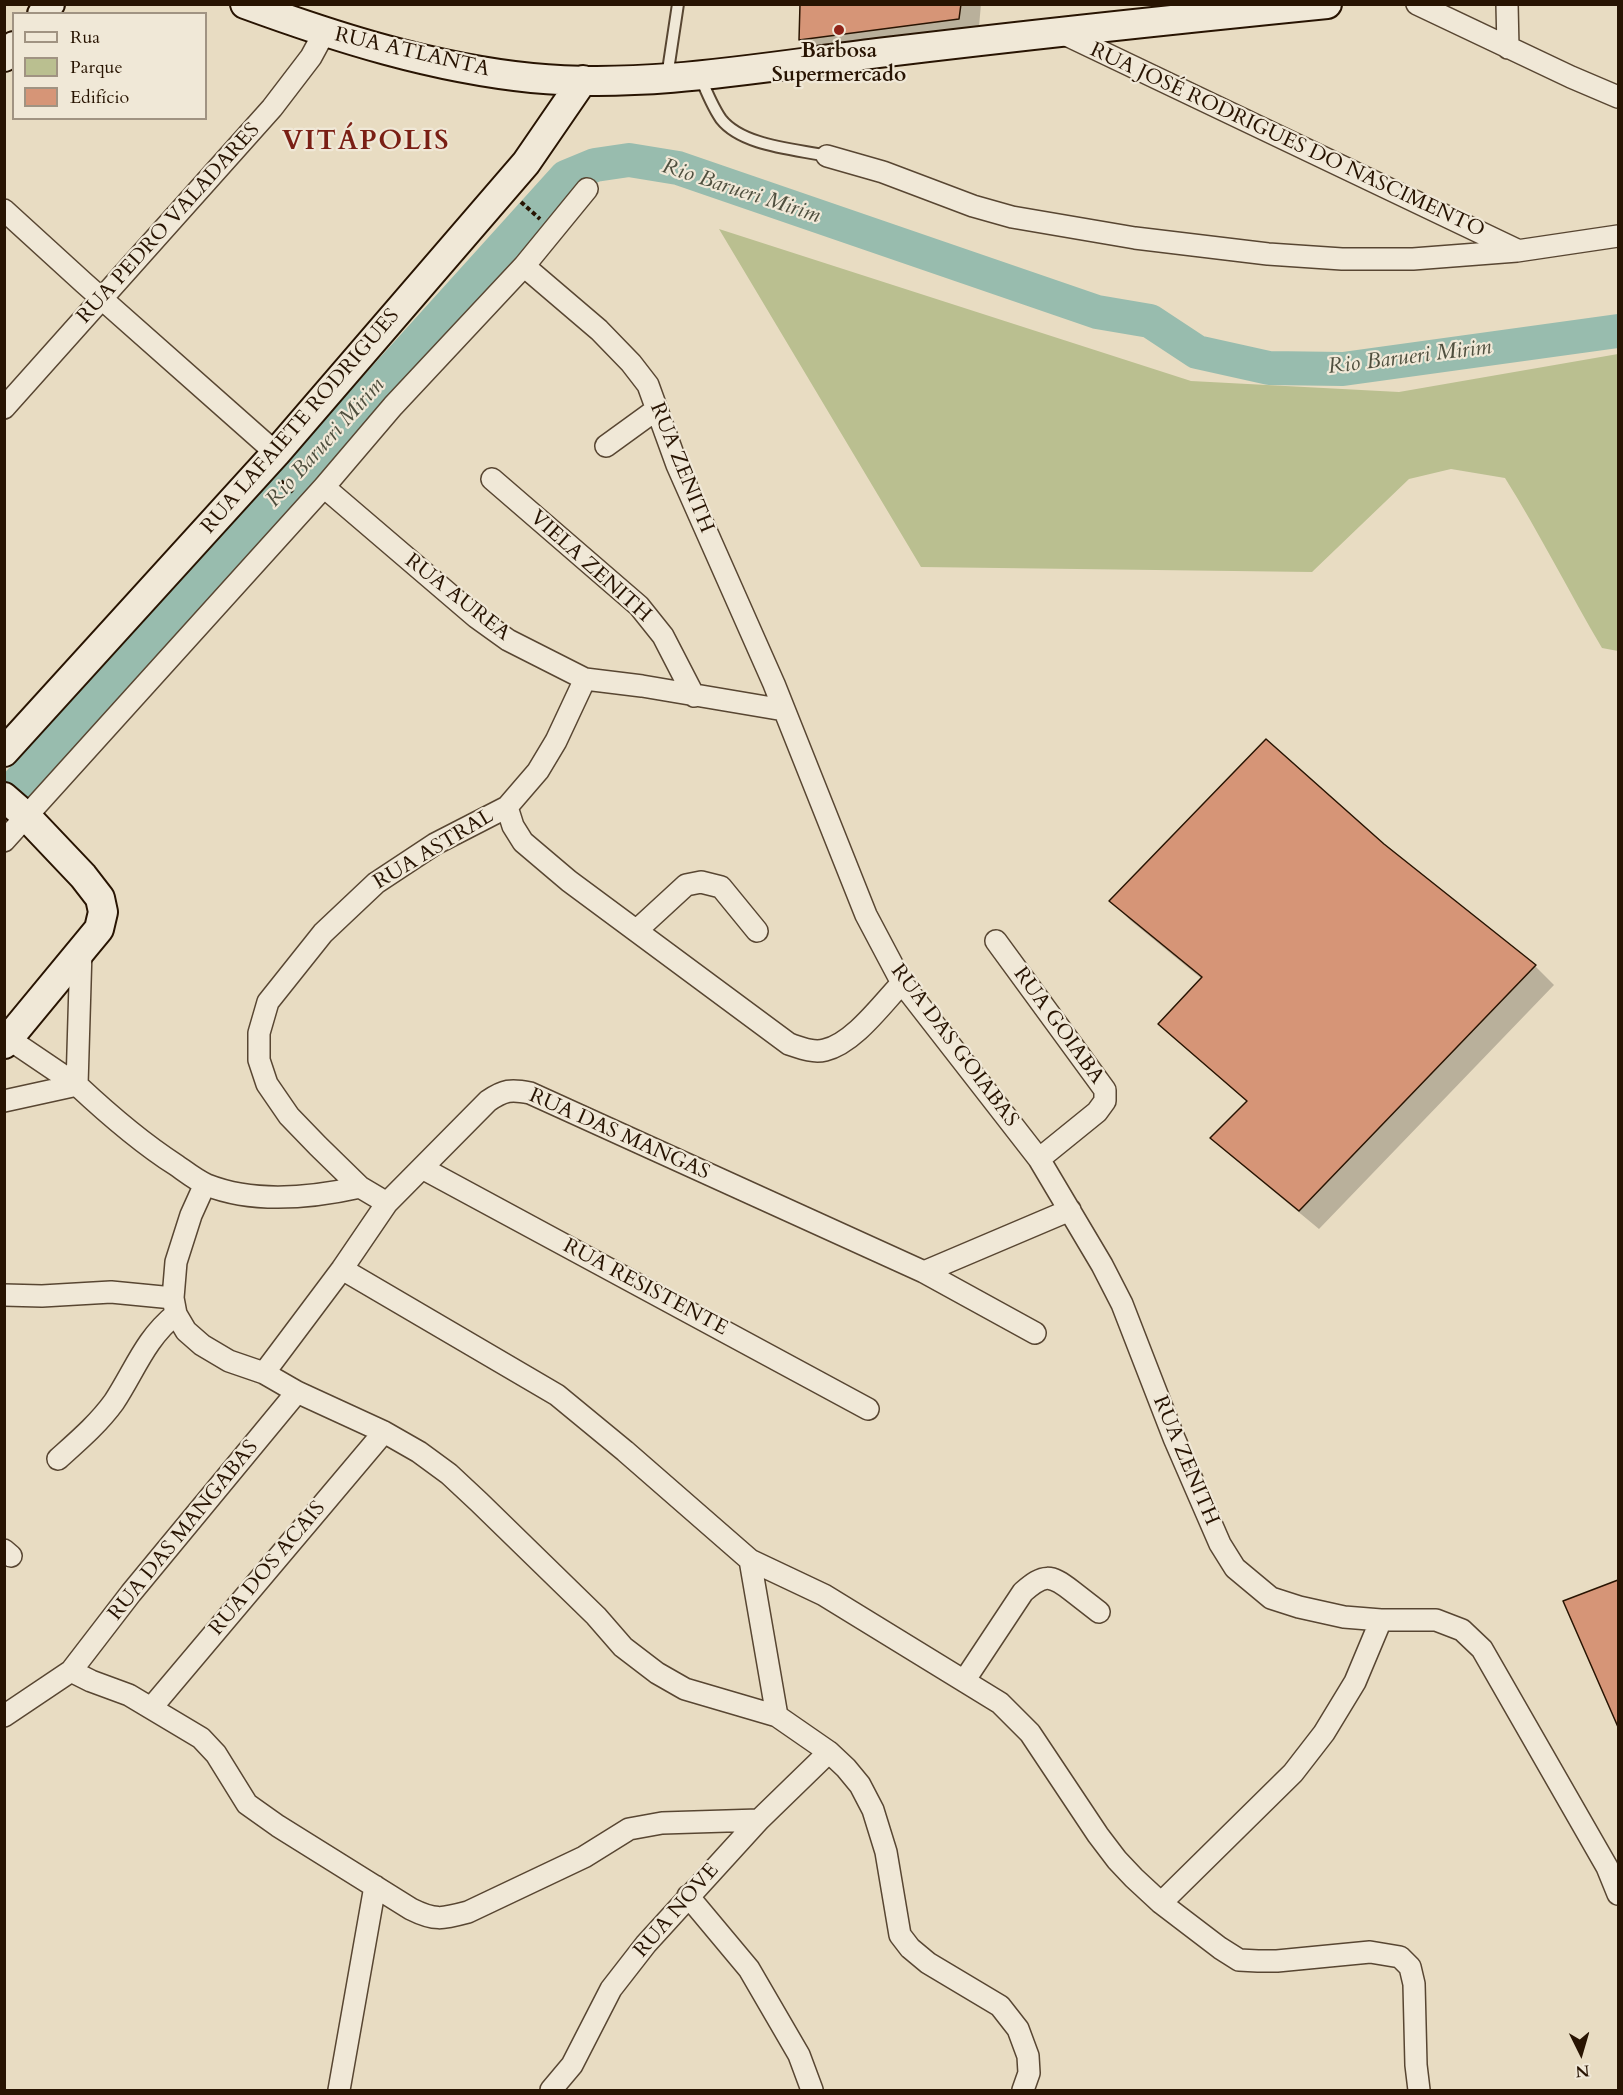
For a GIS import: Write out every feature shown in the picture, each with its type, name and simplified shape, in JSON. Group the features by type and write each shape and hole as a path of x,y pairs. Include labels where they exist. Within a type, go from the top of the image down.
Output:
{"main road":[{"name":"RUA ATLANTA","path":"245,4 324,33 443,64 488,73 583,80 699,75 1057,31 1327,4"},
{"name":"RUA LAFAIETE RODRIGUES","path":"4,752 276,453 526,163 583,80"},
{"path":"7,1041 99,929 103,912 100,898 83,876 16,807"}],"street":[{"path":"1418,4 1618,98"},
{"path":"1507,4 1508,48"},
{"name":"RUA JOSÉ RODRIGUES DO NASCIMENTO","path":"1057,31 1517,251"},
{"name":"RUA PEDRO VALADARES","path":"4,408 272,108 311,57 324,33"},
{"path":"827,156 883,172 973,206 1012,217 1135,238 1268,254 1342,259 1413,260 1517,251 1618,236"},
{"path":"4,842 16,807 324,487 393,406 524,266 587,189"},
{"path":"4,210 276,453"},
{"name":"RUA ZENITH","path":"524,266 599,330 631,363 648,385 677,465 784,710"},
{"path":"606,446 657,409"},
{"name":"VIELA ZENITH","path":"492,479 639,606 663,636 694,696"},
{"name":"RUA AUREA","path":"324,487 476,617 508,640 585,679 642,686 784,710"},
{"name":"RUA ASTRAL","path":"387,1203 360,1187 289,1116 267,1084 259,1060 259,1034 268,1002 323,933 376,883 435,844 507,807 538,771 556,741 585,679"},
{"name":"RUA DAS GOIABAS","path":"784,710 866,915 902,983 1039,1159 1070,1210"},
{"path":"507,807 513,826 523,842 569,881 789,1044 807,1050 825,1050 842,1043 902,983"},
{"path":"636,931 686,885 701,882 721,887 756,931"},
{"name":"RUA GOIABA","path":"996,941 1105,1090 1105,1101 1097,1112 1039,1159"},
{"path":"77,1085 81,950"},
{"path":"7,1041 77,1085 120,1125 154,1151 205,1184 230,1192 283,1197 322,1195 360,1187"},
{"path":"4,1101 77,1085"},
{"name":"RUA DAS MANGAS","path":"264,1373 342,1269 387,1203 488,1101 501,1092 515,1090 530,1093 924,1272 1035,1333"},
{"name":"RUA RESISTENTE","path":"422,1168 868,1409"},
{"path":"205,1184 190,1215 176,1262 174,1306 186,1331 202,1345 229,1362 264,1373 297,1392 384,1432 419,1452 449,1474 596,1616 623,1647 657,1673 685,1689 777,1716 829,1752 860,1785 873,1810 886,1852 900,1935 910,1948 928,1963 1000,2006 1018,2029 1028,2056 1029,2073 1023,2091"},
{"path":"924,1272 1070,1210"},
{"name":"RUA ZENITH","path":"1070,1210 1122,1304 1174,1438 1220,1544 1235,1568 1271,1598 1299,1607 1344,1617 1436,1620 1462,1630 1482,1649 1607,1867 1618,1894"},
{"path":"342,1269 557,1395 750,1560 824,1595 1000,1703 1030,1733 1098,1835 1134,1878 1161,1903 1220,1948 1239,1960 1277,1961 1370,1952 1401,1957 1410,1967 1414,1984 1419,2091"},
{"path":"8,1300 111,1292 174,1306"},
{"path":"58,1459 96,1425 114,1401 153,1334 174,1306"},
{"name":"RUA DAS MANGABAS","path":"4,1716 72,1671 131,1593 297,1392"},
{"name":"RUA DOS ACAIS","path":"152,1707 384,1432"},
{"path":"750,1560 777,1716"},
{"path":"964,1681 1023,1592 1036,1581 1047,1578 1058,1579 1099,1612"},
{"path":"1161,1903 1293,1773 1324,1733 1355,1682 1381,1620"},
{"path":"72,1671 91,1681 129,1695 201,1738 216,1754 247,1804 278,1826 429,1918 448,1918 468,1912 584,1857 629,1829 662,1823 759,1820"},
{"name":"RUA NOVE","path":"551,2091 572,2065 611,1989 646,1944 759,1820 829,1752"},
{"path":"339,2091 375,1886"},
{"path":"688,1896 749,1970 799,2055 812,2091"}],"lane":[{"path":"667,77 678,4"},
{"path":"699,75 722,120 738,133 764,143 827,156"}],"path":[{"path":"520,201 545,223"}],"green space":[{"path":"719,229 1191,381 1399,392 1618,354 1618,651 1602,648 1505,478 1451,469 1409,479 1312,572 921,567"}],"building":[{"name":"Barbosa Supermercado","path":"800,4 961,4 959,19 799,40"},
{"path":"1266,739 1384,844 1536,965 1299,1211 1210,1138 1247,1101 1158,1024 1202,977 1109,901"},
{"path":"1618,1580 1618,1727 1563,1601"}],"waterway":[{"name":"Rio Barueri Mirim","path":"4,799 566,177 595,165 629,160 678,168 1097,312 1150,321 1197,352 1269,368 1343,369 1618,331"}],"place":[{"name":"Barbosa Supermercado","path":"839,30"}],"district":[{"name":"VITÁPOLIS","path":"366,143"}]}
